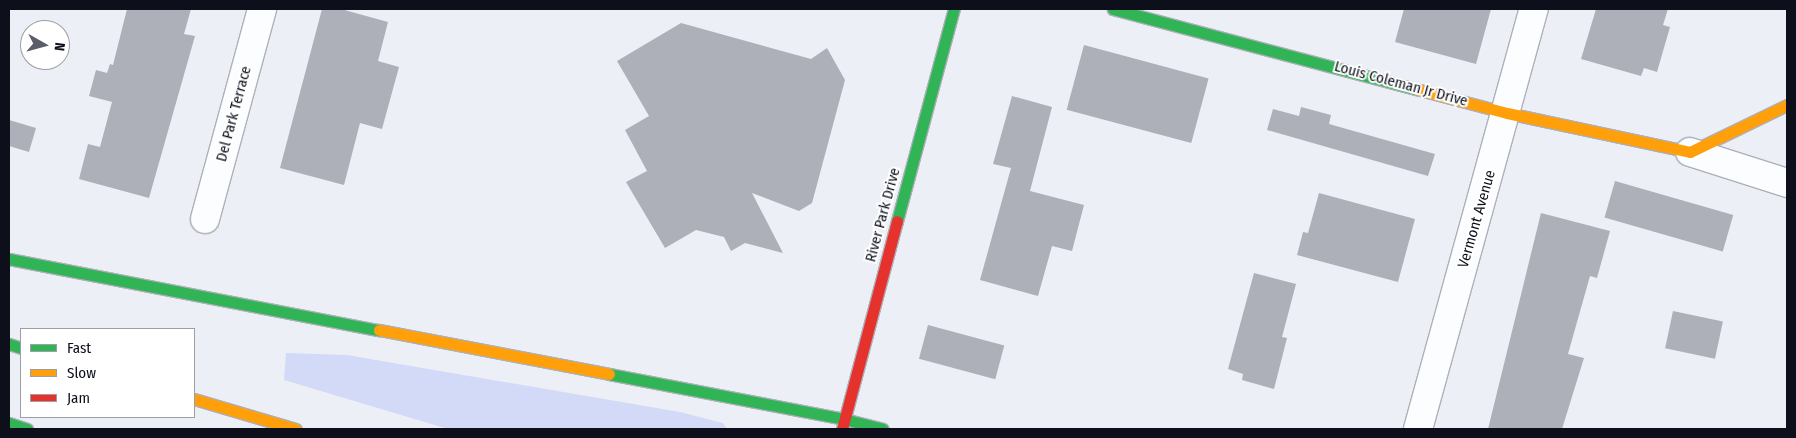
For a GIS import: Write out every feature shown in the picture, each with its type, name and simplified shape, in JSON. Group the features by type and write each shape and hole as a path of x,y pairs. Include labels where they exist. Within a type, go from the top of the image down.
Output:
{"main road":[{"name":"River Park Drive","path":"843,424 954,9"},
{"name":"Louis Coleman Jr Drive","path":"1113,9 1507,113 1690,152"},
{"path":"1690,152 1787,105"},
{"path":"9,259 843,424 882,429"},
{"path":"195,399 296,429"},
{"path":"9,423 27,429"}],"street":[{"name":"Del Park Terrace","path":"206,219 262,9"},
{"name":"Vermont Avenue","path":"1418,429 1507,113 1534,9"},
{"name":"Louis Coleman Jr Drive","path":"1690,152 1787,183"}],"shaded area":[{"path":"286,353 347,355 680,412 723,423 727,429 448,429 284,380"}],"building":[{"path":"127,9 191,9 184,34 195,36 149,198 79,179 88,144 100,147 112,102 89,96 96,70 107,73 110,64 113,65"},
{"path":"322,9 341,9 388,22 378,61 399,67 382,129 360,123 344,185 280,168"},
{"path":"1404,9 1491,9 1476,64 1395,42"},
{"path":"1596,9 1668,9 1663,25 1670,27 1657,72 1644,68 1641,76 1581,59"},
{"path":"681,23 811,59 827,48 845,80 812,203 799,211 752,193 783,253 745,243 731,251 724,237 696,230 665,248 626,182 647,171 625,130 649,116 617,61"},
{"path":"1084,45 1209,78 1191,143 1067,110"},
{"path":"1012,96 1052,107 1030,191 1084,205 1072,251 1052,246 1038,296 980,280 1011,168 993,164"},
{"path":"1301,107 1331,115 1329,124 1435,154 1428,176 1267,130 1273,109 1299,116"},
{"path":"9,120 36,128 29,152 9,146"},
{"path":"1615,181 1733,215 1723,251 1605,218"},
{"path":"1319,193 1415,219 1398,282 1297,255 1303,232 1308,233"},
{"path":"1541,213 1610,231 1597,278 1590,276 1568,354 1584,358 1562,429 1488,429"},
{"path":"1254,273 1296,284 1282,337 1287,338 1274,389 1242,380 1243,374 1228,369"},
{"path":"1673,311 1723,322 1715,359 1665,348"},
{"path":"928,325 1004,345 995,379 919,359"}],"traffic: fast":[{"path":"897,221 954,9"},
{"path":"1113,9 1416,89"},
{"path":"9,259 379,330"},
{"path":"9,344 20,348"},
{"path":"609,374 844,419"},
{"path":"844,419 883,429"},
{"path":"9,423 27,429"}],"traffic: slow":[{"path":"1416,89 1507,113 1690,152 1787,105"},
{"path":"379,330 609,374"},
{"path":"195,399 296,429"}],"traffic: jam":[{"path":"842,429 897,221"}]}
